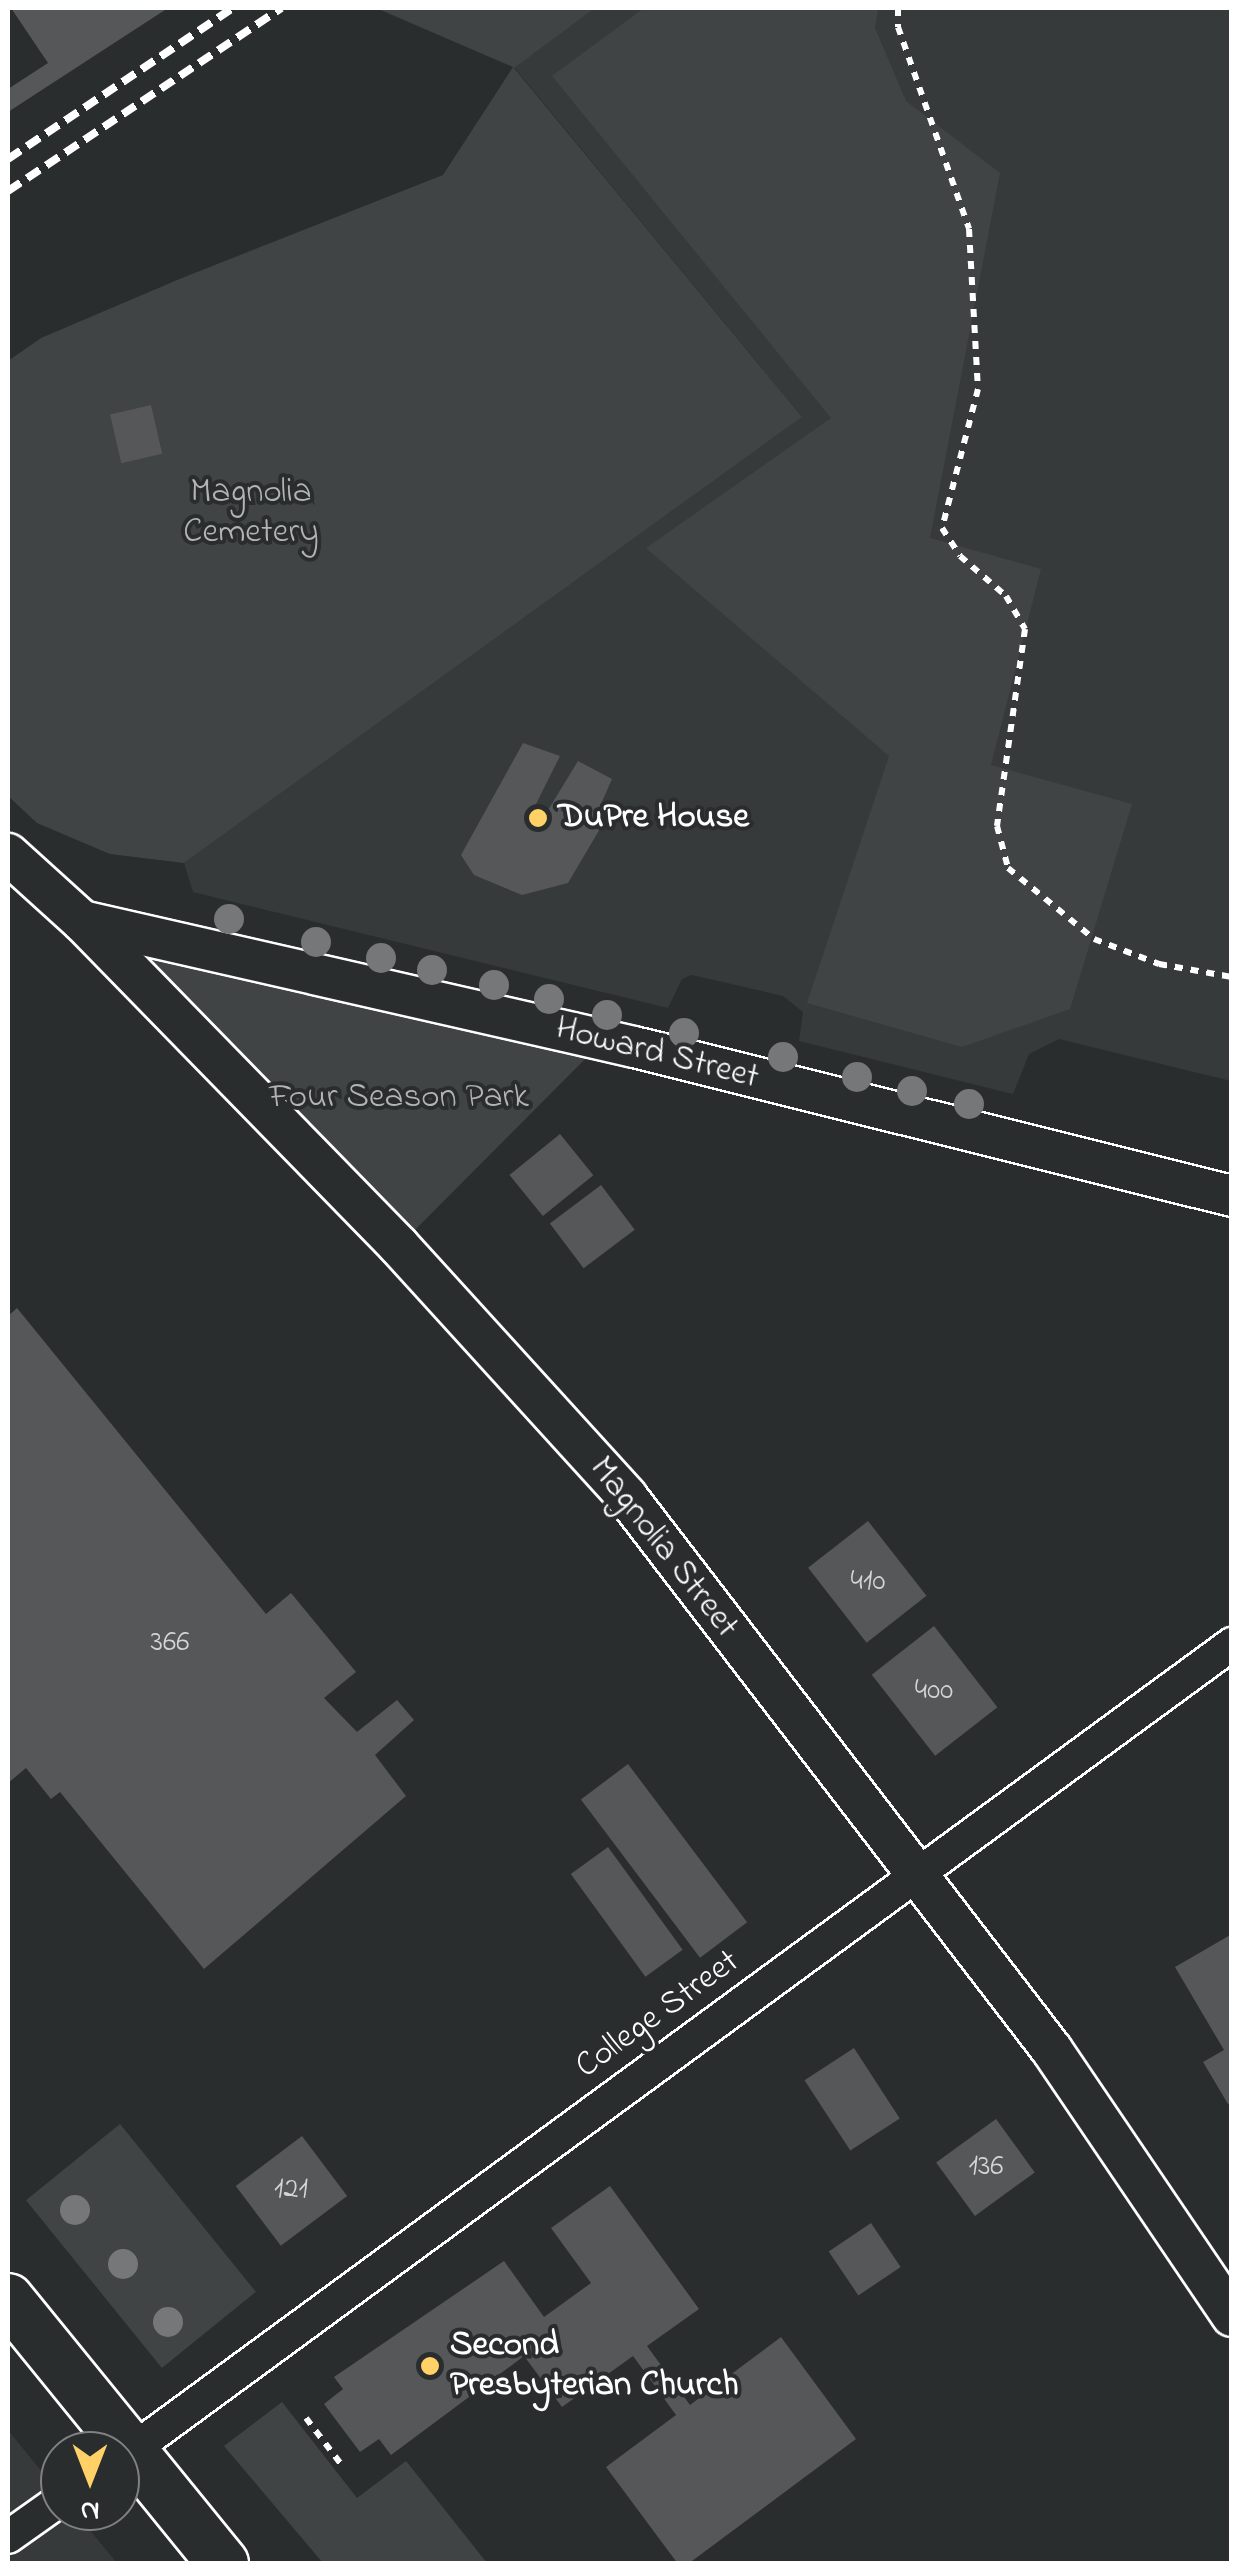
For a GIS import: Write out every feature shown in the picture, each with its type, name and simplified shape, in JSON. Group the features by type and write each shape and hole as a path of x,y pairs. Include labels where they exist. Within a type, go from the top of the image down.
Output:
{"main road":[{"path":"8,2299 108,2431"},
{"path":"140,2471 223,2564"}],"street":[{"name":"Magnolia Street","path":"8,854 82,921 510,1363 628,1497 1052,2050 1232,2316"},
{"name":"Howard Street","path":"82,921 634,1047 1232,1196"},
{"name":"College Street","path":"140,2445 1232,1644"},
{"path":"8,2537 40,2514"}],"path":[{"path":"898,8 898,27 969,229 978,389 942,528 960,556 1006,596 1025,629 997,826 1008,868 1094,940 1160,964 1232,977"},
{"path":"306,2418 344,2468"}],"shaded area":[{"path":"595,8 1231,8 1231,1081 1059,1039 1029,1054 1013,1094 799,1041 803,1012 783,996 692,975 682,979 668,1008 193,892 184,863 802,417 514,67"},
{"path":"8,2430 40,2469 40,2531 91,2531 117,2563 8,2563"}],"green space":[{"name":"Magnolia Cemetery","path":"376,8 595,8 514,68 802,417 184,863 110,854 37,823 8,796 8,361 41,338 443,175 513,67"},
{"path":"644,8 878,8 875,28 906,101 1000,173 930,538 1041,569 991,765 1132,804 1070,1009 962,1047 807,1003 889,756 646,548 831,418 552,76"},
{"name":"Four Season Park","path":"82,921 604,1040 399,1246"},
{"path":"120,2124 256,2292 162,2368 26,2200"},
{"path":"282,2402 357,2498 406,2461 487,2563 323,2563 224,2446"}],"building":[{"path":"11,8 168,8 8,112 8,89 48,63"},
{"path":"151,405 162,454 121,463 110,414"},
{"name":"DuPre House","path":"523,743 560,756 533,810 545,815 578,761 612,779 593,822 601,827 568,883 522,895 474,875 461,855"},
{"path":"560,1134 593,1175 543,1216 509,1175"},
{"path":"601,1185 635,1230 584,1268 550,1224"},
{"path":"17,1308 266,1614 291,1593 356,1672 324,1698 357,1732 397,1700 414,1720 375,1755 406,1796 204,1969 60,1792 51,1799 26,1768 8,1783 8,1316"},
{"path":"868,1521 926,1596 867,1643 808,1568"},
{"path":"934,1626 997,1707 935,1756 872,1675"},
{"path":"628,1764 747,1922 700,1958 581,1800"},
{"path":"608,1847 683,1950 645,1977 571,1874"},
{"path":"1232,1934 1232,2102 1228,2104 1203,2062 1224,2050 1175,1967"},
{"path":"854,2048 900,2118 850,2151 805,2080"},
{"path":"996,2119 1035,2172 975,2216 936,2162"},
{"path":"302,2136 347,2196 281,2246 236,2186"},
{"path":"610,2186 699,2309 647,2346 690,2405 781,2337 856,2439 688,2564 678,2564 606,2467 676,2415 633,2356 562,2407 524,2356 391,2455 379,2439 360,2452 324,2404 343,2389 334,2377 504,2261 544,2317 591,2283 551,2228"},
{"path":"871,2223 901,2267 858,2295 829,2252"}],"railway":[{"path":"8,159 233,8"},
{"path":"8,191 281,8"}],"place":[{"name":"DuPre House","path":"538,818"},
{"name":"Second Presbyterian Church","path":"430,2366"}]}
